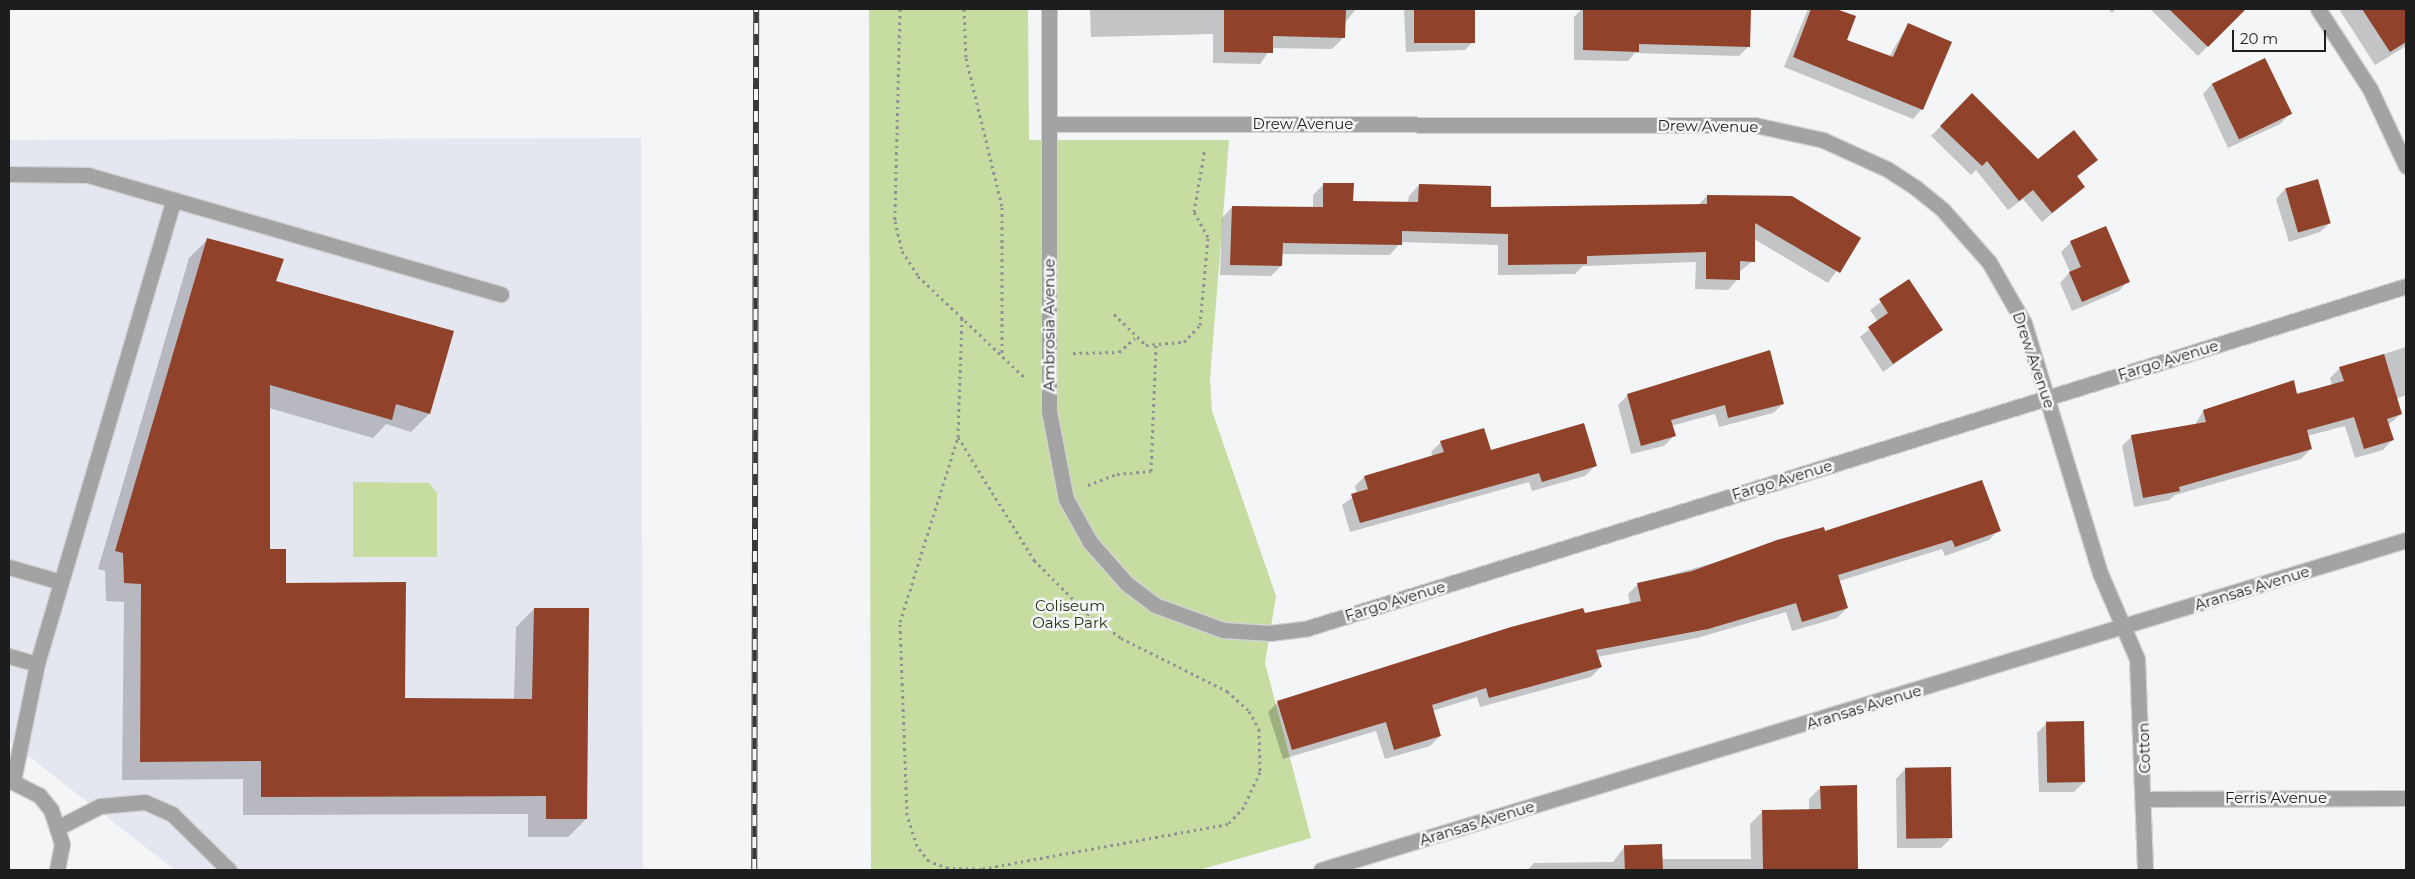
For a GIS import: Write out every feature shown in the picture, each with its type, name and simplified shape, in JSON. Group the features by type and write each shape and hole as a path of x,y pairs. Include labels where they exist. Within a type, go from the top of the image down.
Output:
{"street":[{"name":"Ambrosia Avenue","path":"1049,9 1049,411 1054,452 1066,499 1090,542 1126,583 1155,605"},
{"path":"2318,9 2370,89 2406,166"},
{"name":"Drew Avenue","path":"1049,124 1720,124 1798,133 1887,169 1943,210 1968,235 1989,262 2024,323 2100,572 2125,628"},
{"path":"9,174 88,175 501,294"},
{"path":"57,870 62,844 59,827 39,796 11,781 37,664 174,200"},
{"name":"Fargo Avenue","path":"1155,605 1223,630 1270,633 1308,628 2406,286"},
{"name":"Aransas Avenue","path":"1322,870 2125,628 2406,540"},
{"path":"9,567 61,582"},
{"name":"Cotton","path":"2125,628 2141,687 2145,799 2145,870"},
{"path":"9,656 37,664"},
{"name":"Ferris Avenue","path":"2145,799 2406,798"},
{"path":"59,827 100,806 144,802 172,814 229,870"}],"path":[{"path":"900,9 895,220 902,251 918,276 1025,377"},
{"path":"964,9 966,58 1002,206 1002,355"},
{"path":"1114,314 1134,338 1146,346 1184,342 1200,325 1208,237 1194,212 1205,142"},
{"path":"958,437 1034,560 1087,614 1121,638 1227,691 1249,711 1259,729 1260,772 1244,807 1228,824 981,869 948,868 929,861 917,846 907,815 900,622 958,437 962,318"},
{"path":"1070,353 1119,352 1134,338"},
{"path":"1086,485 1117,474 1151,471 1156,345"}],"shaded area":[{"path":"641,138 643,870 175,870 9,741 9,140"}],"green space":[{"name":"Coliseum Oaks Park","path":"869,9 1028,9 1029,140 1229,140 1210,379 1212,411 1276,596 1265,663 1311,838 1199,870 871,870"},
{"path":"353,482 429,483 437,493 437,557 353,557"}],"building":[{"path":"1224,9 1346,9 1345,38 1273,36 1273,53 1224,52"},
{"path":"1414,9 1475,9 1475,43 1414,43"},
{"path":"1583,9 1751,9 1750,47 1639,44 1639,52 1583,50"},
{"path":"1811,9 1836,9 1856,16 1847,40 1893,57 1908,23 1952,42 1923,110 1793,57"},
{"path":"2169,9 2246,9 2208,47"},
{"path":"2362,9 2406,9 2406,42 2390,52"},
{"path":"2265,58 2292,114 2239,140 2212,84"},
{"path":"1972,93 2038,159 2074,130 2098,160 2077,176 2085,187 2052,213 2033,190 2019,201 1987,161 1982,166 1940,126"},
{"path":"2318,179 2331,223 2298,233 2285,188"},
{"path":"1323,183 1354,183 1353,201 1418,202 1419,184 1491,186 1491,207 1707,204 1707,195 1792,196 1861,238 1840,273 1755,223 1755,262 1740,261 1740,280 1706,279 1706,252 1587,256 1587,264 1508,265 1508,234 1402,231 1402,245 1283,243 1282,266 1230,265 1232,206 1323,207"},
{"path":"2106,226 2130,282 2082,302 2069,272 2081,267 2070,241"},
{"path":"207,238 284,259 276,281 454,331 430,414 396,404 392,420 270,385 270,549 286,549 286,583 406,582 405,698 532,699 534,608 589,608 587,819 546,819 546,796 261,797 261,761 140,762 141,584 124,583 123,553 115,551"},
{"path":"1909,279 1943,330 1893,364 1868,327 1888,313 1879,299"},
{"path":"1770,350 1784,404 1728,418 1725,405 1671,420 1676,436 1641,446 1627,394"},
{"path":"2384,354 2402,414 2387,419 2394,440 2364,449 2354,417 2307,430 2312,449 2179,487 2180,491 2143,498 2131,435 2206,422 2203,410 2294,380 2297,394 2344,381 2339,367"},
{"path":"1584,423 1597,466 1542,482 1539,473 1360,523 1351,494 1368,489 1364,476 1444,452 1440,441 1484,428 1491,450"},
{"path":"1982,480 2001,531 1955,547 1952,540 1838,575 1848,608 1802,622 1796,603 1708,629 1596,650 1602,667 1489,698 1486,688 1432,705 1441,736 1394,750 1386,722 1292,750 1277,701 1511,627 1583,608 1585,613 1641,601 1637,583 1692,571 1777,540 1824,527 1825,531"},
{"path":"2084,721 2085,782 2047,783 2046,722"},
{"path":"1951,767 1952,838 1906,839 1905,768"},
{"path":"1857,785 1858,870 1763,870 1762,810 1821,809 1820,786"},
{"path":"1662,844 1663,870 1625,870 1624,845"}],"railway":[{"path":"754,870 756,9"}]}
